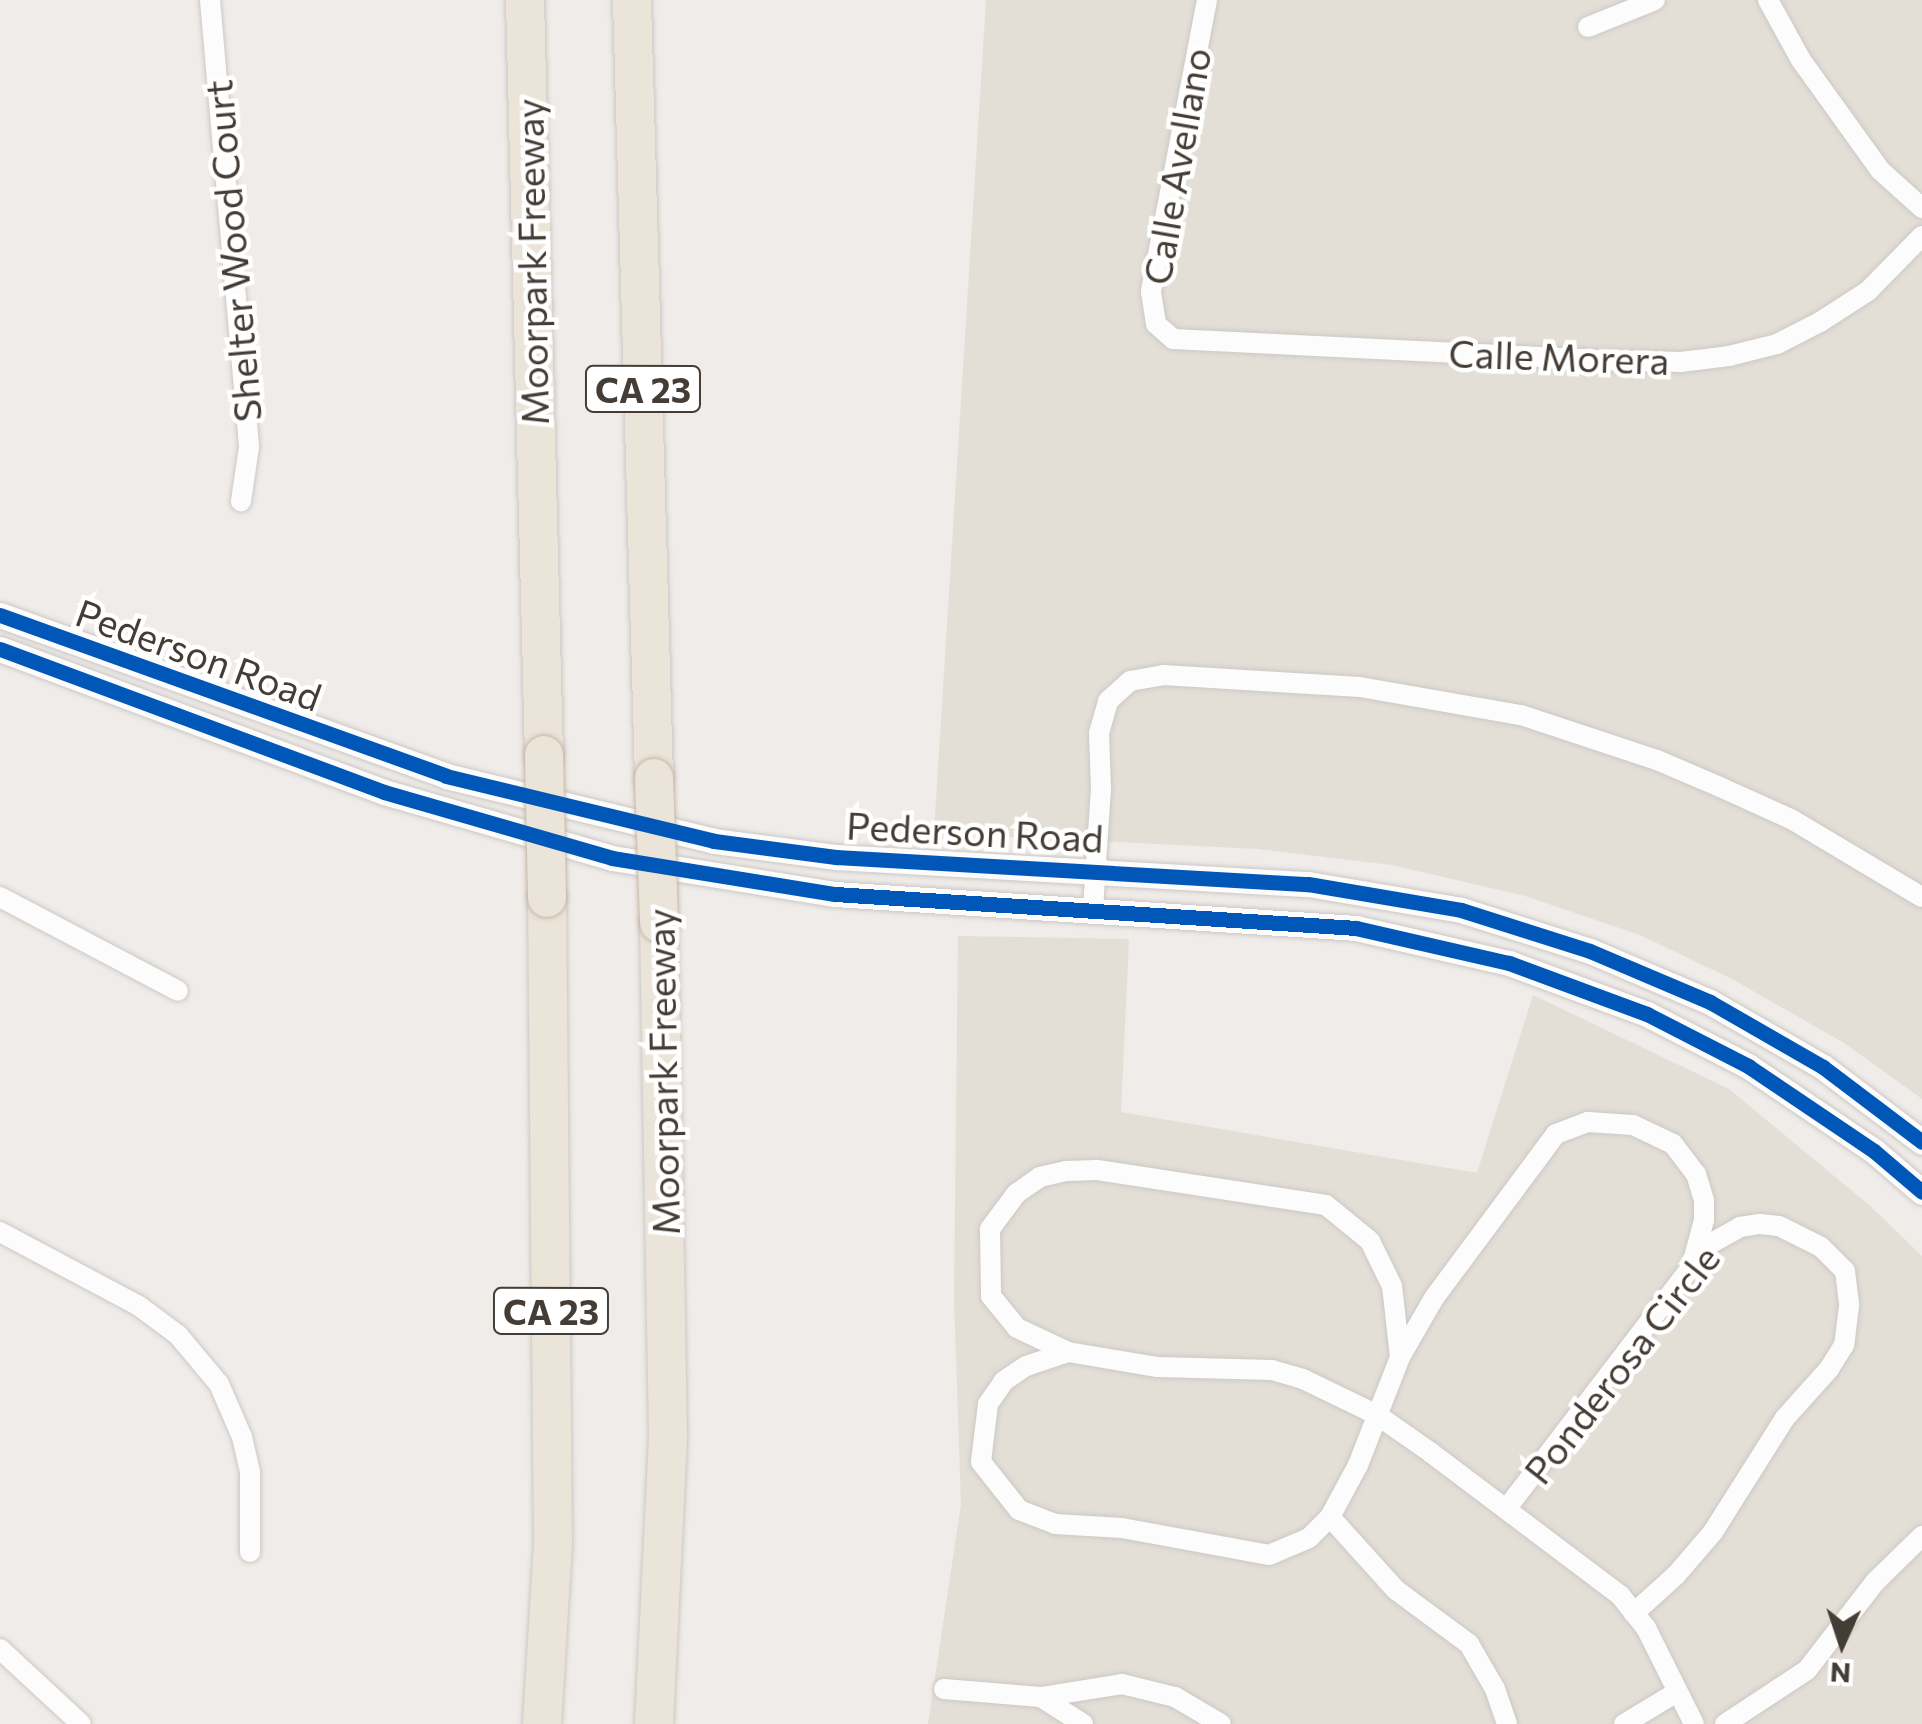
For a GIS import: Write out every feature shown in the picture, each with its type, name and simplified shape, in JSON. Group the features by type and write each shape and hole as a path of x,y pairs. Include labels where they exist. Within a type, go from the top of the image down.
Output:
{"highway":[{"name":"Moorpark Freeway","path":"523,0 547,898 554,1544 542,1724"},
{"name":"Moorpark Freeway","path":"632,0 659,923 668,1435 654,1724"}],"street":[{"name":"Shelter Wood Court","path":"210,0 249,446 241,502"},
{"name":"Calle Avellano","path":"1160,330 1151,292 1156,250 1206,0"},
{"path":"1588,26 1656,0"},
{"path":"1768,0 1800,60 1857,139 1880,170 1922,208"},
{"name":"Calle Morera","path":"1160,330 1185,342 1610,361 1681,362 1730,356 1778,344 1820,322 1868,291 1922,236"},
{"name":"Pederson Road","path":"0,616 370,752 606,817 714,841 836,856 1308,884 1385,894 1540,933 1656,976 1752,1024 1823,1067 1922,1142"},
{"name":"Pederson Road","path":"0,649 384,792 612,858 835,894 1356,928 1510,963 1647,1014 1748,1066 1874,1151 1922,1192"},
{"path":"1093,909 1101,790 1099,733 1108,701 1130,681 1163,675 1360,687 1521,716 1657,760 1720,786 1824,837 1922,898"},
{"path":"0,897 178,991"},
{"path":"1068,1352 1026,1366 1004,1381 988,1404 982,1462 1019,1510 1055,1524 1122,1528 1269,1555 1309,1538 1330,1518 1358,1465 1400,1357 1434,1298 1556,1134 1588,1122 1633,1125 1674,1144 1696,1174 1704,1200 1704,1220 1694,1258"},
{"path":"1400,1357 1392,1286 1370,1241 1326,1205 1096,1170 1040,1177 1016,1194 990,1228 991,1296 1017,1328 1068,1352 1158,1367 1272,1370 1302,1379 1378,1415 1586,1566 1634,1613 1694,1724"},
{"name":"Ponderosa Circle","path":"1507,1508 1619,1366 1694,1258 1719,1237 1760,1224 1779,1226 1821,1247 1846,1271 1849,1306 1844,1345 1828,1370 1785,1418 1714,1532 1676,1575 1634,1613"},
{"path":"0,1232 139,1306 178,1334 219,1384 242,1437 250,1473 250,1552"},
{"path":"1330,1518 1396,1590 1469,1644 1496,1689 1507,1724"},
{"path":"1725,1724 1807,1670 1886,1568 1922,1536"},
{"path":"0,1649 81,1724"},
{"path":"944,1689 1041,1697 1122,1684 1175,1697 1221,1724"},
{"path":"1624,1724 1676,1692"},
{"path":"1041,1697 1083,1724"}],"shaded area":[{"path":"986,0 1922,0 1922,1099 1844,1043 1732,979 1640,935 1525,896 1392,865 1258,849 934,833"},
{"path":"958,936 1129,939 1121,1112 1477,1173 1533,995 1729,1089 1869,1205 1922,1256 1922,1724 928,1724 961,1504 954,1298"}],"cycle path":[{"path":"0,615 446,776 714,841 836,857 1308,884 1461,910 1590,951 1710,1002 1823,1067 1922,1142"},
{"path":"0,649 384,792 612,858 835,894 1356,928 1509,963 1647,1014 1748,1066 1874,1151 1922,1192"}]}
